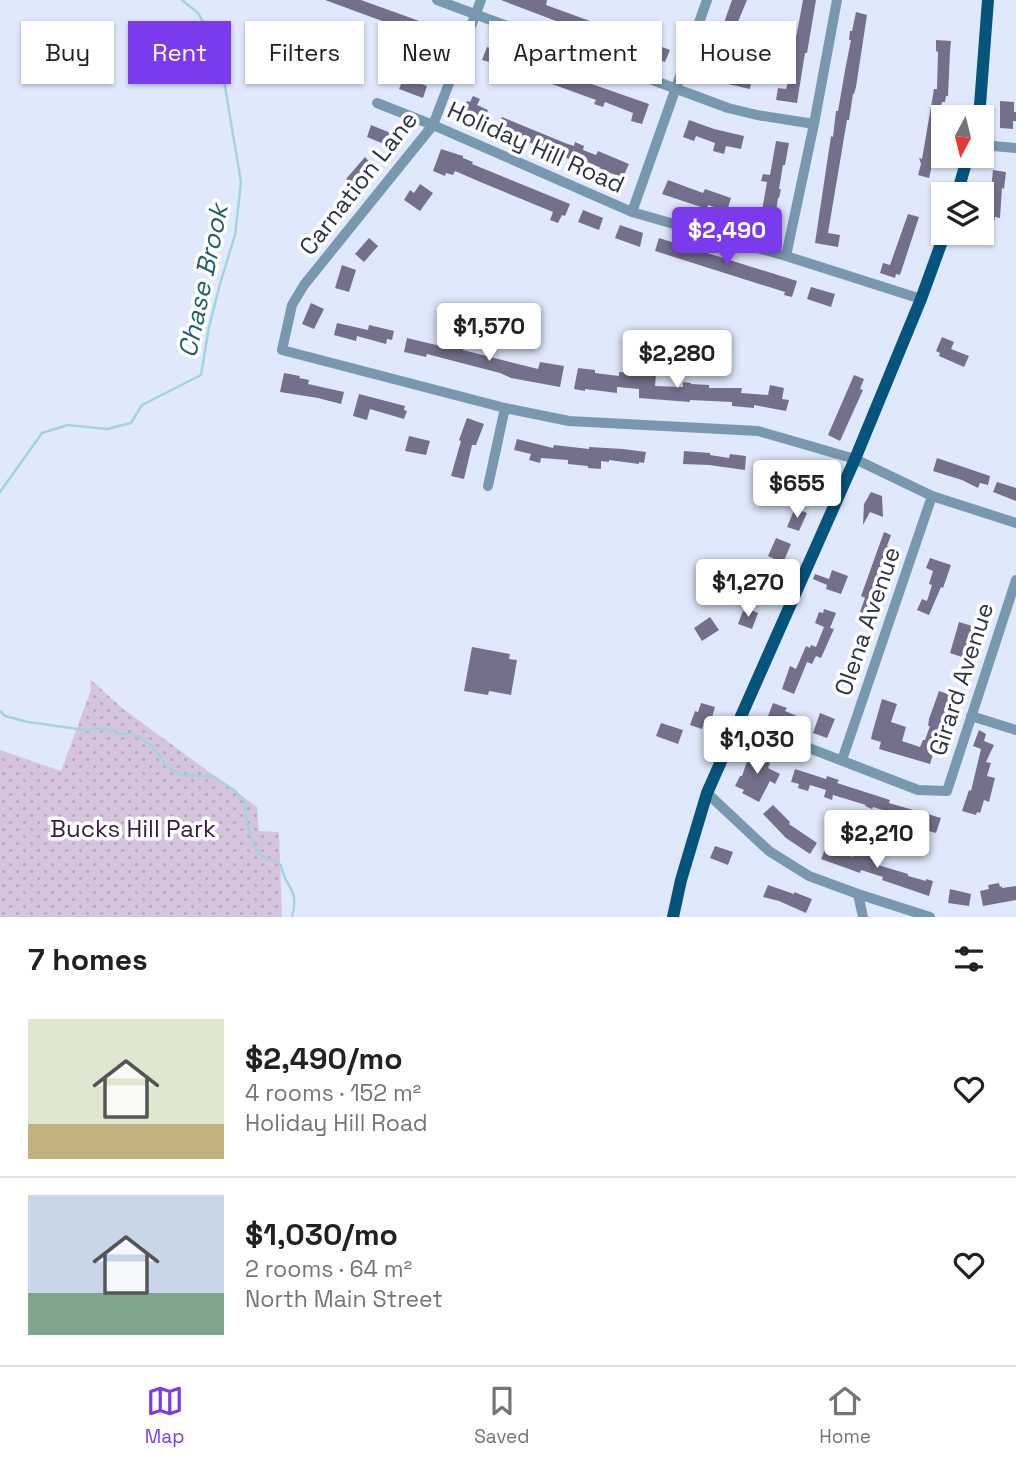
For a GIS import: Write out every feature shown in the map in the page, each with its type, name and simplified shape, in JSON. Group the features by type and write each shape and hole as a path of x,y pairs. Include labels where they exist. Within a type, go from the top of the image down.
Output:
{"main road":[{"path":"979,105 988,0"},
{"path":"673,917 707,793 855,459 940,245"}],"street":[{"path":"437,0 728,108 814,124"},
{"name":"Carnation Lane","path":"481,0 433,125 304,285 292,306 282,350 505,408"},
{"path":"632,212 707,0"},
{"path":"786,256 837,0"},
{"name":"Holiday Hill Road","path":"377,103 632,212 786,256 920,299"},
{"path":"994,146 1016,148"},
{"path":"488,486 505,408 569,421 758,431 855,459 932,496 1016,523"},
{"name":"Olena Avenue","path":"842,760 932,496"},
{"name":"Girard Avenue","path":"842,760 918,790 947,791 1016,580"},
{"path":"971,716 1016,730"},
{"path":"739,721 842,760"},
{"path":"707,793 769,851 809,876 930,917"},
{"path":"858,894 863,917"}],"green space":[{"name":"Bucks Hill Park","path":"90,679 122,708 257,807 259,831 279,832 282,917 0,917 0,750 61,771 91,690"}],"building":[{"path":"325,0 361,0 419,21 382,21"},
{"path":"501,0 547,0 546,5 590,21 556,21"},
{"path":"732,0 747,0 738,21 725,21"},
{"path":"803,0 816,0 797,103 776,100 778,88 786,89 787,84 796,84 796,38"},
{"path":"856,12 867,15 828,233 840,235 838,247 815,243 831,136 833,137 851,40 850,31"},
{"path":"936,40 951,41 948,96 941,105 931,105 934,89 937,89"},
{"path":"487,47 489,48 489,62 482,60"},
{"path":"662,47 670,50 665,62 662,61"},
{"path":"401,84 427,86 423,98 399,89"},
{"path":"552,84 592,84 649,104 642,124 631,121 633,113 605,102 603,107 594,104 596,100"},
{"path":"728,84 751,84 750,89"},
{"path":"473,96 480,99 477,105 488,110 483,122 462,113 467,101 470,102"},
{"path":"1000,101 1014,102 1016,121 1013,121 1013,129 1000,128"},
{"path":"931,106 931,168 929,178 918,175 921,164 919,158 922,159"},
{"path":"502,117 565,143 574,146 575,142 584,146 583,150 596,155 598,151 629,164 623,177 600,170 601,168 583,160 581,164 497,129"},
{"path":"689,120 744,136 741,149 726,146 724,154 713,151 715,143 696,136 694,141 683,137"},
{"path":"371,125 393,134 389,146 367,137"},
{"path":"776,141 789,143 773,231 759,228 767,182 761,181 763,174 770,175"},
{"path":"441,149 463,156 473,162 472,164 570,204 565,216 562,215 558,223 550,220 553,212 455,171 453,175 446,173 445,176 433,171"},
{"path":"365,157 373,166 366,174 364,172 354,186 346,179"},
{"path":"993,170 1006,172 1000,218 995,217 994,222 994,182 992,182"},
{"path":"668,180 703,193 705,189 731,198 727,211 708,205 707,209 662,194"},
{"path":"420,184 433,193 420,211 404,200 410,190 414,193"},
{"path":"583,210 603,218 599,230 578,222"},
{"path":"908,214 919,217 900,275 896,274 895,278 880,273 883,263 890,265"},
{"path":"620,225 643,233 640,247 615,238"},
{"path":"369,238 378,246 364,262 355,254"},
{"path":"659,238 797,281 792,297 784,295 785,292 655,251"},
{"path":"342,265 356,270 349,292 335,288"},
{"path":"811,287 835,294 831,307 807,299"},
{"path":"311,303 324,309 314,329 302,324"},
{"path":"337,323 368,330 369,325 394,331 392,340 387,339 386,344 357,336 356,341 334,335"},
{"path":"942,337 954,342 951,349 969,356 964,367 939,356 940,353 936,351"},
{"path":"407,338 453,349 455,340 465,343 463,350 538,369 540,362 564,366 560,387 511,378 427,354 426,357 404,352"},
{"path":"578,368 619,376 619,372 656,374 655,386 683,387 683,382 709,385 709,388 742,388 741,393 768,395 770,385 784,388 782,399 789,400 786,411 754,405 754,408 732,406 732,402 639,398 639,389 617,387 617,393 585,391 574,389"},
{"path":"284,373 309,380 308,384 344,392 341,404 280,392"},
{"path":"854,375 864,379 860,389 863,390 840,441 828,435"},
{"path":"359,394 405,406 404,410 407,411 404,419 370,409 367,420 353,416"},
{"path":"467,418 484,424 476,445 472,445 464,479 451,476"},
{"path":"409,436 430,441 426,455 405,451"},
{"path":"517,439 553,448 554,445 646,452 644,463 609,460 601,461 601,469 588,468 568,464 568,460 541,458 540,463 529,460 531,454 514,450"},
{"path":"684,451 729,458 730,454 746,456 745,470 683,464"},
{"path":"937,458 990,476 988,485 980,483 978,488 933,471"},
{"path":"815,474 824,478 816,495 799,487 804,475 812,479"},
{"path":"997,482 1016,488 1016,501 993,492"},
{"path":"871,492 882,496 883,517 870,512 863,525 864,504"},
{"path":"795,508 807,513 799,531 787,527"},
{"path":"884,532 891,535 887,546 893,548 889,560 884,558 879,574 884,576 881,583 879,582 870,615 860,612 865,598 861,596"},
{"path":"776,538 791,544 783,563 768,556"},
{"path":"930,558 951,565 929,615 917,610 922,599 927,601 932,585 929,584 933,571 926,568"},
{"path":"832,570 848,576 841,594 826,589 827,585 813,579 815,574 829,579"},
{"path":"761,571 774,577 767,593 764,592 763,595 756,592 758,589 754,587"},
{"path":"746,608 758,613 752,629 738,624"},
{"path":"824,609 836,613 830,628 834,629 821,658 816,656 812,664 807,662 794,694 782,689 790,666 796,669 806,646 816,647 824,627 815,623 819,612 823,613"},
{"path":"710,617 719,630 702,641 694,628"},
{"path":"959,622 972,626 965,658 950,653"},
{"path":"472,647 510,654 509,659 517,660 511,695 489,691 488,695 464,691"},
{"path":"939,691 951,695 930,764 879,749 881,742 871,739 882,699 897,704 891,722 906,727 902,741 920,747 930,726 929,719"},
{"path":"701,703 715,707 710,725 704,723 702,729 690,725"},
{"path":"773,703 787,708 785,711 799,717 795,726 768,716"},
{"path":"820,713 835,719 827,738 813,733"},
{"path":"661,723 683,730 678,744 656,736"},
{"path":"979,730 986,734 984,741 994,745 986,762 991,763 987,776 995,778 989,802 984,800 980,813 977,812 976,815 962,811 969,790 971,791 981,749 973,746"},
{"path":"751,750 767,753 766,756 770,757 768,768 780,774 775,784 770,781 759,802 735,786 742,776"},
{"path":"795,769 826,779 827,776 839,780 837,783 890,800 889,803 941,818 936,833 922,829 919,838 909,835 912,825 898,821 892,836 882,832 889,812 833,795 832,800 824,797 826,790 810,785 808,791 798,788 799,784 791,782"},
{"path":"773,805 789,824 817,843 810,854 786,838 763,814"},
{"path":"715,846 733,852 728,865 710,858"},
{"path":"826,847 853,857 855,852 862,854 864,848 872,851 870,857 879,860 878,865 908,876 933,881 929,896 882,880 883,877 861,870 860,873 821,859"},
{"path":"999,883 1002,888 1016,886 1016,900 983,906 980,891 989,889 988,885"},
{"path":"768,885 812,899 806,913 763,897"},
{"path":"950,889 971,894 969,906 948,903"}],"waterway":[{"name":"Chase Brook","path":"0,492 42,433 68,425 107,429 131,423 142,405 201,375 209,327 235,235 241,182 222,69 209,32 198,13 182,0"},
{"name":"Chase Brook","path":"0,711 5,716 28,722 85,730 104,728 120,734 133,734 150,744 167,767 182,775 214,777 234,790 244,800 254,845 262,857 281,865 293,894 292,917"}]}
